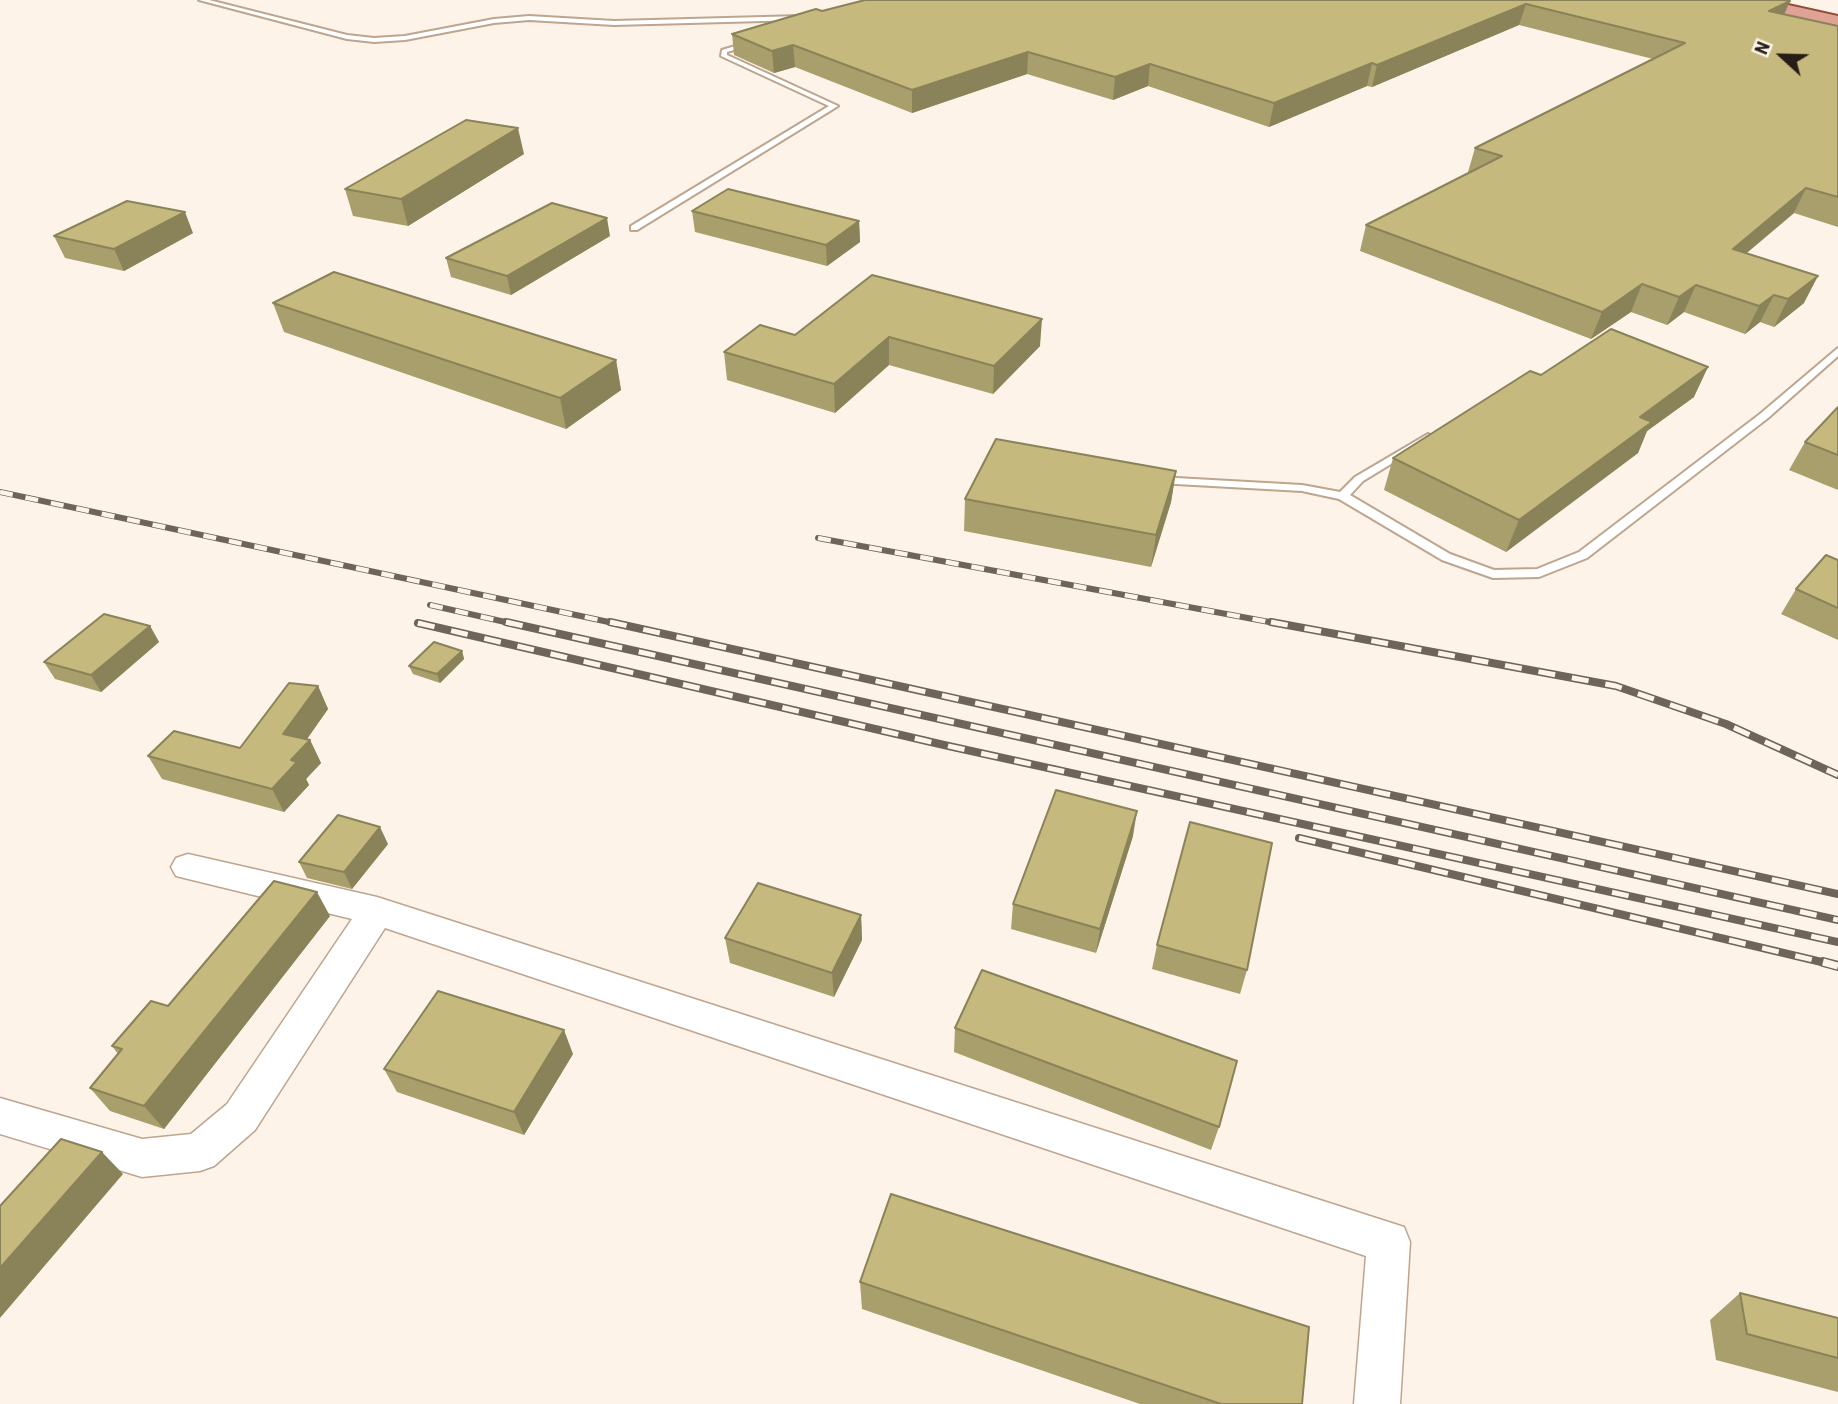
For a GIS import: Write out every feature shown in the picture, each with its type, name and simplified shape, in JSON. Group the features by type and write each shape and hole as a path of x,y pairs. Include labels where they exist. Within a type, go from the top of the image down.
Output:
{"main road":[{"path":"1743,0 1838,20"},
{"path":"1787,0 1838,13"}],"street":[{"path":"188,867 377,911 1389,1242 1377,1404"},
{"path":"0,1116 142,1158 200,1152 241,1116 377,911"}],"lane":[{"path":"202,0 347,37 374,40 405,38 528,18 614,23 816,17"},
{"path":"634,228 834,106 724,55 724,51 764,39"},
{"path":"1148,480 1303,488 1343,496 1446,557 1493,574 1539,573 1583,555 1763,416 1838,351"},
{"path":"1343,496 1359,479 1435,432"}],"building":[{"path":"865,0 1790,1 1769,11 1838,26 1838,197 1806,188 1733,249 1818,276 1788,299 1774,295 1759,306 1696,285 1679,297 1642,284 1602,312 1366,225 1502,156 1475,148 1685,43 1526,4 1377,65 1372,63 1274,103 1150,64 1115,77 1028,52 912,90 793,45 772,51 732,34 816,9 822,11"},
{"path":"466,120 518,128 401,199 345,189"},
{"path":"728,189 859,221 826,245 692,211"},
{"path":"127,201 185,212 114,249 54,236"},
{"path":"552,203 607,218 507,276 446,258"},
{"path":"334,272 616,360 560,398 273,303"},
{"path":"872,275 1042,319 994,366 889,337 834,384 724,352 760,325 795,335"},
{"path":"1611,329 1708,367 1640,417 1652,422 1519,520 1393,458 1530,371 1541,375"},
{"path":"1838,407 1838,455 1805,442"},
{"path":"996,439 1176,471 1156,535 965,499"},
{"path":"1826,555 1838,560 1838,608 1796,589"},
{"path":"104,614 150,626 91,675 44,662"},
{"path":"434,642 462,651 437,674 409,666"},
{"path":"289,683 318,686 283,734 310,740 291,760 297,762 272,789 148,756 174,731 240,748"},
{"path":"1056,790 1137,811 1100,929 1013,904"},
{"path":"338,815 380,827 344,872 299,862"},
{"path":"1190,822 1272,843 1247,970 1157,945"},
{"path":"274,881 317,892 144,1106 90,1088 122,1049 112,1046 151,1001 168,1006"},
{"path":"758,883 861,915 832,973 725,938"},
{"path":"982,970 1237,1061 1219,1127 955,1028"},
{"path":"438,991 564,1030 514,1112 384,1069"},
{"path":"61,1139 102,1152 0,1268 0,1206"},
{"path":"891,1194 1309,1327 1302,1404 1221,1404 860,1282"},
{"path":"1740,1293 1838,1318 1838,1358 1747,1334"}],"railway":[{"path":"0,492 618,624"},
{"path":"818,538 1280,624"},
{"path":"430,605 514,624"},
{"path":"506,622 1838,920"},
{"path":"610,622 1838,894"},
{"path":"1271,622 1616,686 1726,724 1838,775"},
{"path":"421,624 418,623 944,745 1838,942"},
{"path":"1299,838 1830,964"},
{"path":"1823,962 1838,966"}]}
